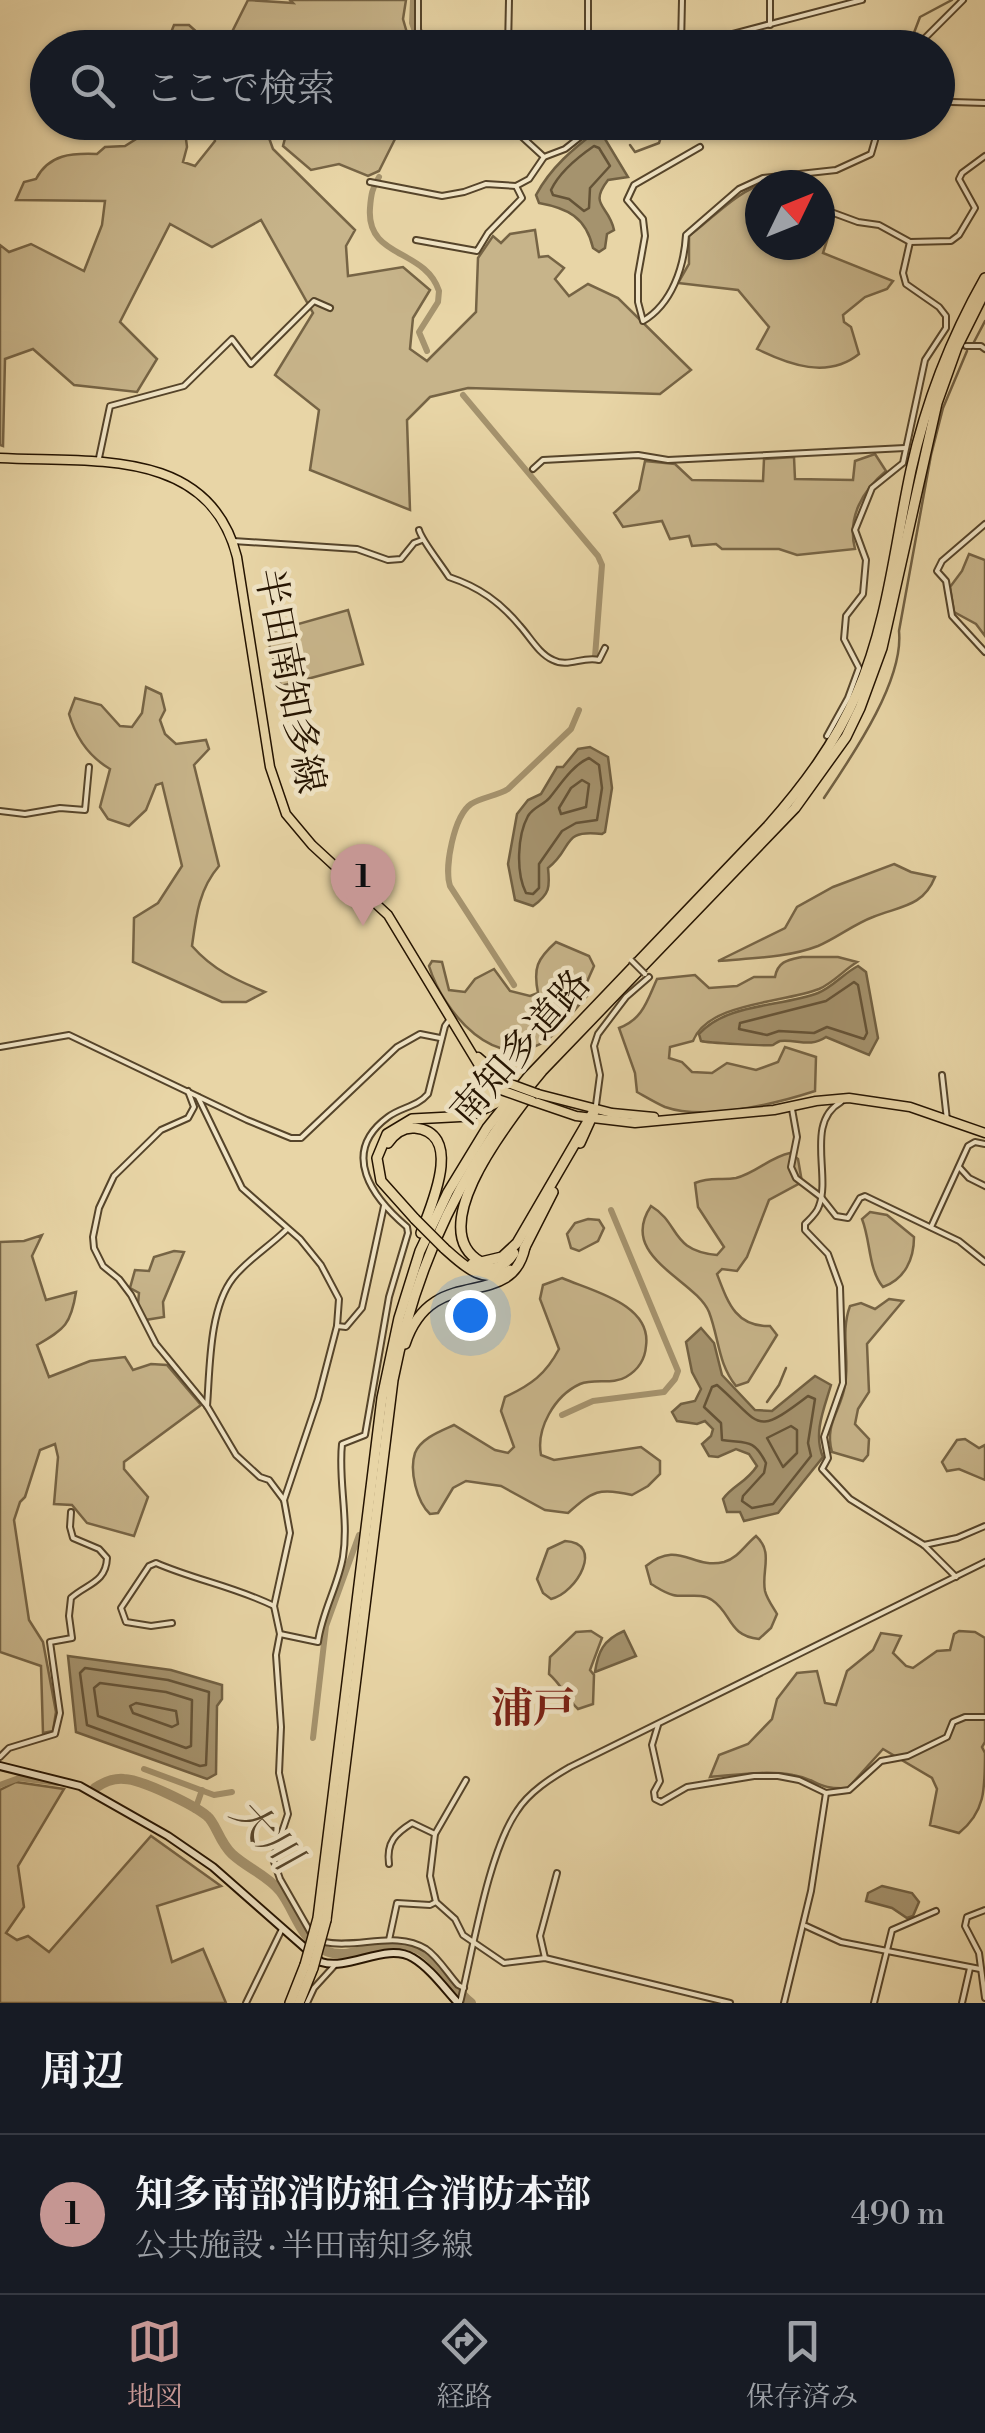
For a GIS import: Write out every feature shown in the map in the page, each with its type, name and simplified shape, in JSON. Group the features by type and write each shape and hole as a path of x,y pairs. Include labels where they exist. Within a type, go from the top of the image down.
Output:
{"highway":[{"name":"南知多道路","path":"322,1919 382,1398 406,1293 426,1238 465,1160 508,1100 768,826 805,783 836,737 876,640 929,400 952,342 985,278"},
{"name":"南知多道路","path":"299,2003 322,1919 393,1380 408,1313 440,1225 492,1134 542,1071 796,808 846,737 882,648 919,469 937,403 985,291"},
{"path":"582,1019 575,1021 488,1108 470,1116 405,1121 387,1134 378,1149 381,1180 445,1246 463,1260 489,1270 509,1260 521,1245 592,1115"},
{"path":"521,1245 502,1257 481,1262 467,1252 458,1227 464,1203 488,1155 542,1079 542,1071"},
{"path":"406,1293 404,1286 442,1167 437,1143 424,1130 409,1128 390,1139 382,1167 392,1191 416,1218"},
{"path":"384,1449 406,1342 420,1313 450,1293 505,1279 522,1264 521,1245"},
{"name":"南知多道路","path":"290,2003 309,1966"}],"main road":[{"name":"半田南知多線","path":"0,458 154,470 181,480 215,508 233,541 270,767 279,798 301,834 388,915 483,1072 504,1086 592,1115 688,1118 850,1098 910,1107 985,1133"},
{"path":"0,1766 67,1781 95,1793 206,1862 321,1962 335,1965 393,1953 408,1956 460,2002"}],"street":[{"path":"418,0 418,30"},
{"path":"508,30 509,0"},
{"path":"588,0 588,30"},
{"path":"681,30 682,0"},
{"path":"770,0 770,25"},
{"path":"750,30 862,0"},
{"path":"933,30 962,0"},
{"path":"955,102 985,103"},
{"path":"525,140 544,158"},
{"path":"370,182 442,196 486,184 516,186 529,179 544,158 574,140"},
{"path":"835,170 871,154 875,140"},
{"path":"700,147 634,185 626,200 642,219 645,236 638,274 643,321 659,312 684,263 686,234 745,186"},
{"path":"835,214 878,226 910,242 950,242 960,235 976,208 960,179 962,173 985,156"},
{"path":"416,240 477,251 488,233 522,198 516,186"},
{"path":"826,736 848,698 859,668 844,639 846,616 863,594 866,560 855,530 872,488 903,463 925,360 946,328 946,316 939,307 906,284 903,273 910,242"},
{"path":"97,464 110,406 184,386 232,339 250,364 314,302 330,308"},
{"path":"966,346 984,345"},
{"path":"532,469 543,460 638,455 668,460 905,448"},
{"path":"985,524 942,561 937,571 946,581 952,616 985,652"},
{"path":"419,530 449,577 474,585 490,596 551,660 566,664 584,658 599,660 605,648"},
{"path":"233,541 357,550 388,560 401,559 414,543 422,540"},
{"path":"0,811 26,814 60,808 85,810 89,767"},
{"path":"592,1115 600,1075 594,1046 598,1034 647,975 631,960"},
{"path":"280,1634 318,1642 326,1604 343,1559 346,1501 342,1444 365,1435 389,1298 408,1233 372,1190 364,1170 368,1143 384,1120 428,1094 445,1026 451,1018"},
{"path":"0,1047 68,1034 247,1120 291,1138 301,1138 412,1036 427,1033 442,1039"},
{"path":"942,1075 946,1120"},
{"path":"191,1092 209,1116 242,1188 322,1265 339,1299 338,1326 304,1446 284,1500"},
{"path":"191,1092 194,1107 188,1118 162,1130 114,1176 99,1208 93,1237 102,1266 126,1287 156,1344 208,1406 236,1454 260,1477 269,1480 284,1500 290,1533 274,1606 280,1634 276,1654 282,1728 279,1773 288,1814 274,1850 280,1879 308,1932 317,1940 346,1944 407,1940 429,1951 463,1990"},
{"path":"850,1098 831,1108 824,1122 822,1197 818,1210 805,1224 828,1254 840,1287 844,1383 824,1437 828,1458 822,1469 850,1500 924,1545 956,1577"},
{"path":"792,1106 797,1137 791,1167 796,1178 822,1197 836,1216 848,1218 865,1196 959,1240 985,1262"},
{"path":"931,1227 968,1146 976,1142 985,1144"},
{"path":"959,1167 985,1186"},
{"path":"338,1326 346,1327 362,1308 384,1206"},
{"path":"208,1406 214,1346 211,1325 232,1278 287,1229"},
{"path":"0,1757 9,1748 55,1734 60,1714 50,1642 72,1638 71,1598 99,1581 107,1568 107,1558 99,1548 73,1538 71,1512"},
{"path":"924,1545 957,1538 985,1526"},
{"path":"460,2002 502,1835 519,1807 560,1772 985,1562"},
{"path":"172,1623 151,1626 126,1622 121,1608 149,1566 156,1563 274,1606"},
{"path":"658,1725 652,1744 660,1781 654,1792 660,1802 687,1787 754,1776 799,1780 826,1794 849,1790 881,1761 908,1756 947,1736 953,1722 965,1717 985,1717"},
{"path":"466,1780 435,1834 430,1876 436,1902 455,1918 463,1935 504,1962 545,1958 730,2003"},
{"path":"784,2003 804,1925 826,1794"},
{"path":"389,1864 394,1834 412,1823 435,1834"},
{"path":"545,1958 540,1936 557,1873"},
{"path":"389,1940 397,1903 430,1906 436,1902"},
{"path":"874,2003 892,1930 936,1910"},
{"path":"985,1910 968,1917 965,1926 979,1953 985,1998"},
{"path":"804,1925 841,1942 980,1969"},
{"path":"246,2003 282,1929"},
{"path":"307,2003 314,1988 335,1965"},
{"path":"962,2003 970,1968"}],"shaded area":[{"path":"248,0 406,0 403,19 406,30 233,30"},
{"path":"174,25 189,25 195,30 172,30"},
{"path":"134,140 186,140 183,162 195,166 215,140 270,140 273,149 355,230 346,246 348,276 403,267 430,290 413,318 410,349 427,361 476,312 478,258 493,236 501,243 510,234 535,230 539,257 548,256 564,268 555,279 569,296 588,284 618,298 691,370 660,394 468,388 430,397 407,420 410,510 310,470 319,410 275,375 313,313 261,220 212,247 170,224 120,322 157,359 137,392 74,385 33,349 5,359 3,446 0,445 0,245 9,252 31,244 84,271 102,225 105,201 16,200 24,182 36,179 54,160 125,146"},
{"path":"285,140 394,140 379,171 368,176 339,164 311,170 283,146"},
{"path":"745,192 745,260 835,258 893,281 887,289 865,297 843,315 859,354 847,362 822,368 769,355 757,349 769,327 738,290 678,283 689,264 689,236"},
{"path":"875,454 886,471 870,487 855,516 855,549 797,555 779,549 692,546 689,536 670,539 662,521 623,527 614,513 639,490 645,461 675,464 692,480 763,481 764,459 794,457 795,479 853,480 855,461"},
{"path":"969,554 985,560 985,636 976,624 954,612 950,587"},
{"path":"348,610 363,664 281,686 266,633"},
{"path":"146,687 161,694 165,710 160,720 165,734 176,744 206,740 209,749 194,765 219,866 203,894 192,946 226,974 265,992 246,1002 222,1002 133,962 134,918 158,903 182,866 162,783 156,785 146,810 129,826 108,819 100,807 110,769 84,746 69,714 75,698 101,705 120,726 132,727 142,713"},
{"path":"894,864 935,877 917,900 866,920 818,946 781,955 718,961 785,928 797,907 833,887"},
{"path":"556,942 589,956 594,966 586,984 590,993 554,1034 529,1049 510,1050 492,1045 475,1034 446,1002 429,966 432,961 442,962 449,990 465,992 475,979 494,969 510,991 530,996 538,993 536,970 541,959"},
{"path":"802,957 838,957 857,962 819,989 714,1018 693,1041 670,1047 669,1058 682,1062 692,1072 712,1073 727,1063 756,1070 778,1062 785,1047 816,1057 815,1091 719,1112 681,1111 637,1092 635,1073 619,1028 639,1014 657,979 695,975 709,988 737,986 754,977 775,977 781,964"},
{"path":"790,1153 798,1159 802,1182 769,1200 747,1257 737,1271 722,1269 717,1274 725,1295 741,1318 770,1326 777,1335 748,1382 736,1386 722,1360 709,1312 651,1253 644,1239 643,1224 651,1206 691,1248 717,1255 724,1247 698,1207 695,1183 736,1178"},
{"path":"870,1212 887,1215 914,1237 907,1267 883,1287 875,1272 862,1219"},
{"path":"599,1220 604,1228 598,1241 579,1251 571,1248 567,1234 575,1223"},
{"path":"42,1235 32,1256 46,1300 76,1292 65,1325 37,1345 49,1377 90,1361 125,1357 133,1370 151,1364 167,1365 201,1405 124,1462 124,1469 148,1497 134,1536 87,1523 72,1505 54,1504 58,1457 55,1444 40,1450 14,1520 29,1620 43,1642 56,1712 53,1731 43,1733 41,1666 0,1652 0,1242"},
{"path":"184,1252 163,1302 164,1317 145,1320 138,1304 139,1293 130,1288 135,1270 149,1271 154,1257"},
{"path":"562,1278 630,1309 640,1319 646,1346 640,1364 626,1377 585,1382 562,1396 544,1424 541,1455 554,1460 641,1447 660,1461 660,1474 632,1495 597,1493 568,1513 545,1510 501,1486 466,1481 453,1488 438,1513 430,1514 418,1494 415,1453 422,1443 454,1425 495,1450 508,1453 514,1447 501,1411 505,1397 537,1378 559,1349 540,1299 543,1285"},
{"path":"889,1299 903,1301 867,1344 869,1392 858,1409 855,1424 869,1439 868,1455 863,1461 832,1452 830,1442 845,1385 847,1316 850,1306 861,1303 875,1309"},
{"path":"965,1439 979,1448 985,1445 985,1480 959,1469 947,1471 942,1462 957,1440"},
{"path":"756,1536 766,1555 765,1591 777,1614 771,1628 759,1639 736,1629 708,1598 673,1595 651,1584 646,1566 658,1558 677,1555 703,1562 724,1562"},
{"path":"565,1541 583,1550 583,1569 570,1588 551,1599 543,1593 537,1579 548,1549"},
{"path":"591,1631 602,1638 590,1670 594,1675 593,1704 578,1709 549,1674 550,1657 576,1632"},
{"path":"975,1632 985,1638 985,1778 979,1808 959,1833 930,1825 937,1789 932,1778 883,1749 848,1788 783,1774 710,1777 719,1755 748,1744 772,1719 777,1699 797,1673 817,1671 825,1703 836,1705 847,1671 873,1650 881,1633 901,1636 893,1653 913,1668 937,1651 950,1650 954,1634"},
{"path":"16,1782 64,1789 18,1866 24,1907 6,1933 17,1940 28,1936 49,1952 151,1836 221,1886 157,1906 172,1962 203,1949 226,2003 0,2003 0,1790"}],"water":[{"path":"586,140 606,140 628,177 608,180 602,189 600,201 614,230 607,234 605,248 599,252 574,216 539,203 536,195 563,159"},
{"path":"590,747 608,757 612,788 605,832 573,837 548,868 548,890 533,906 515,900 508,864 517,814 528,800 541,794 557,767 563,767 578,749"},
{"path":"858,966 866,972 878,1038 869,1055 826,1037 814,1042 780,1041 773,1045 701,1041 699,1034 724,1016 818,993"},
{"path":"701,1328 714,1343 722,1375 755,1410 772,1411 815,1376 831,1385 819,1430 823,1457 778,1513 744,1521 740,1512 727,1512 723,1499 757,1466 749,1454 736,1449 718,1457 709,1456 702,1444 713,1429 705,1421 677,1421 672,1412 681,1404 695,1401 701,1389 692,1372 686,1342"},
{"path":"624,1631 636,1656 595,1672 603,1647"},
{"path":"68,1656 171,1670 222,1685 222,1699 217,1706 216,1774 207,1779 76,1732"},
{"path":"882,1886 912,1893 919,1902 913,1916 907,1918 892,1908 866,1901 868,1893"}],"waterway":[{"path":"413,0 415,30"},
{"path":"915,30 920,17 952,0"},
{"path":"630,145 635,152 660,140"},
{"path":"379,177 370,208 377,236 422,267 439,291 438,302 419,332 427,351"},
{"path":"974,342 985,321"},
{"path":"824,798 874,718 893,672 931,455 943,408 967,351"},
{"path":"463,395 598,556 602,565 595,657"},
{"path":"514,985 450,886 452,842 465,810 508,789 571,729 579,710"},
{"path":"562,1415 593,1401 664,1392 678,1371 611,1210"},
{"path":"767,1402 786,1368"},
{"path":"313,1738 326,1626 359,1535"},
{"path":"144,1769 214,1795 232,1792"},
{"path":"0,1785 19,1778 58,1783"},
{"name":"大川","path":"95,1788 112,1780 132,1780 200,1811 210,1819 232,1854 280,1891 304,1933 317,1946 336,1954 389,1945 410,1946 427,1955 471,2003"},
{"path":"195,1810 202,1790"}],"place":[{"name":"知多南部消防組合消防本部","path":"363,926"}],"district":[{"name":"浦戸","path":"533,1709"}]}
